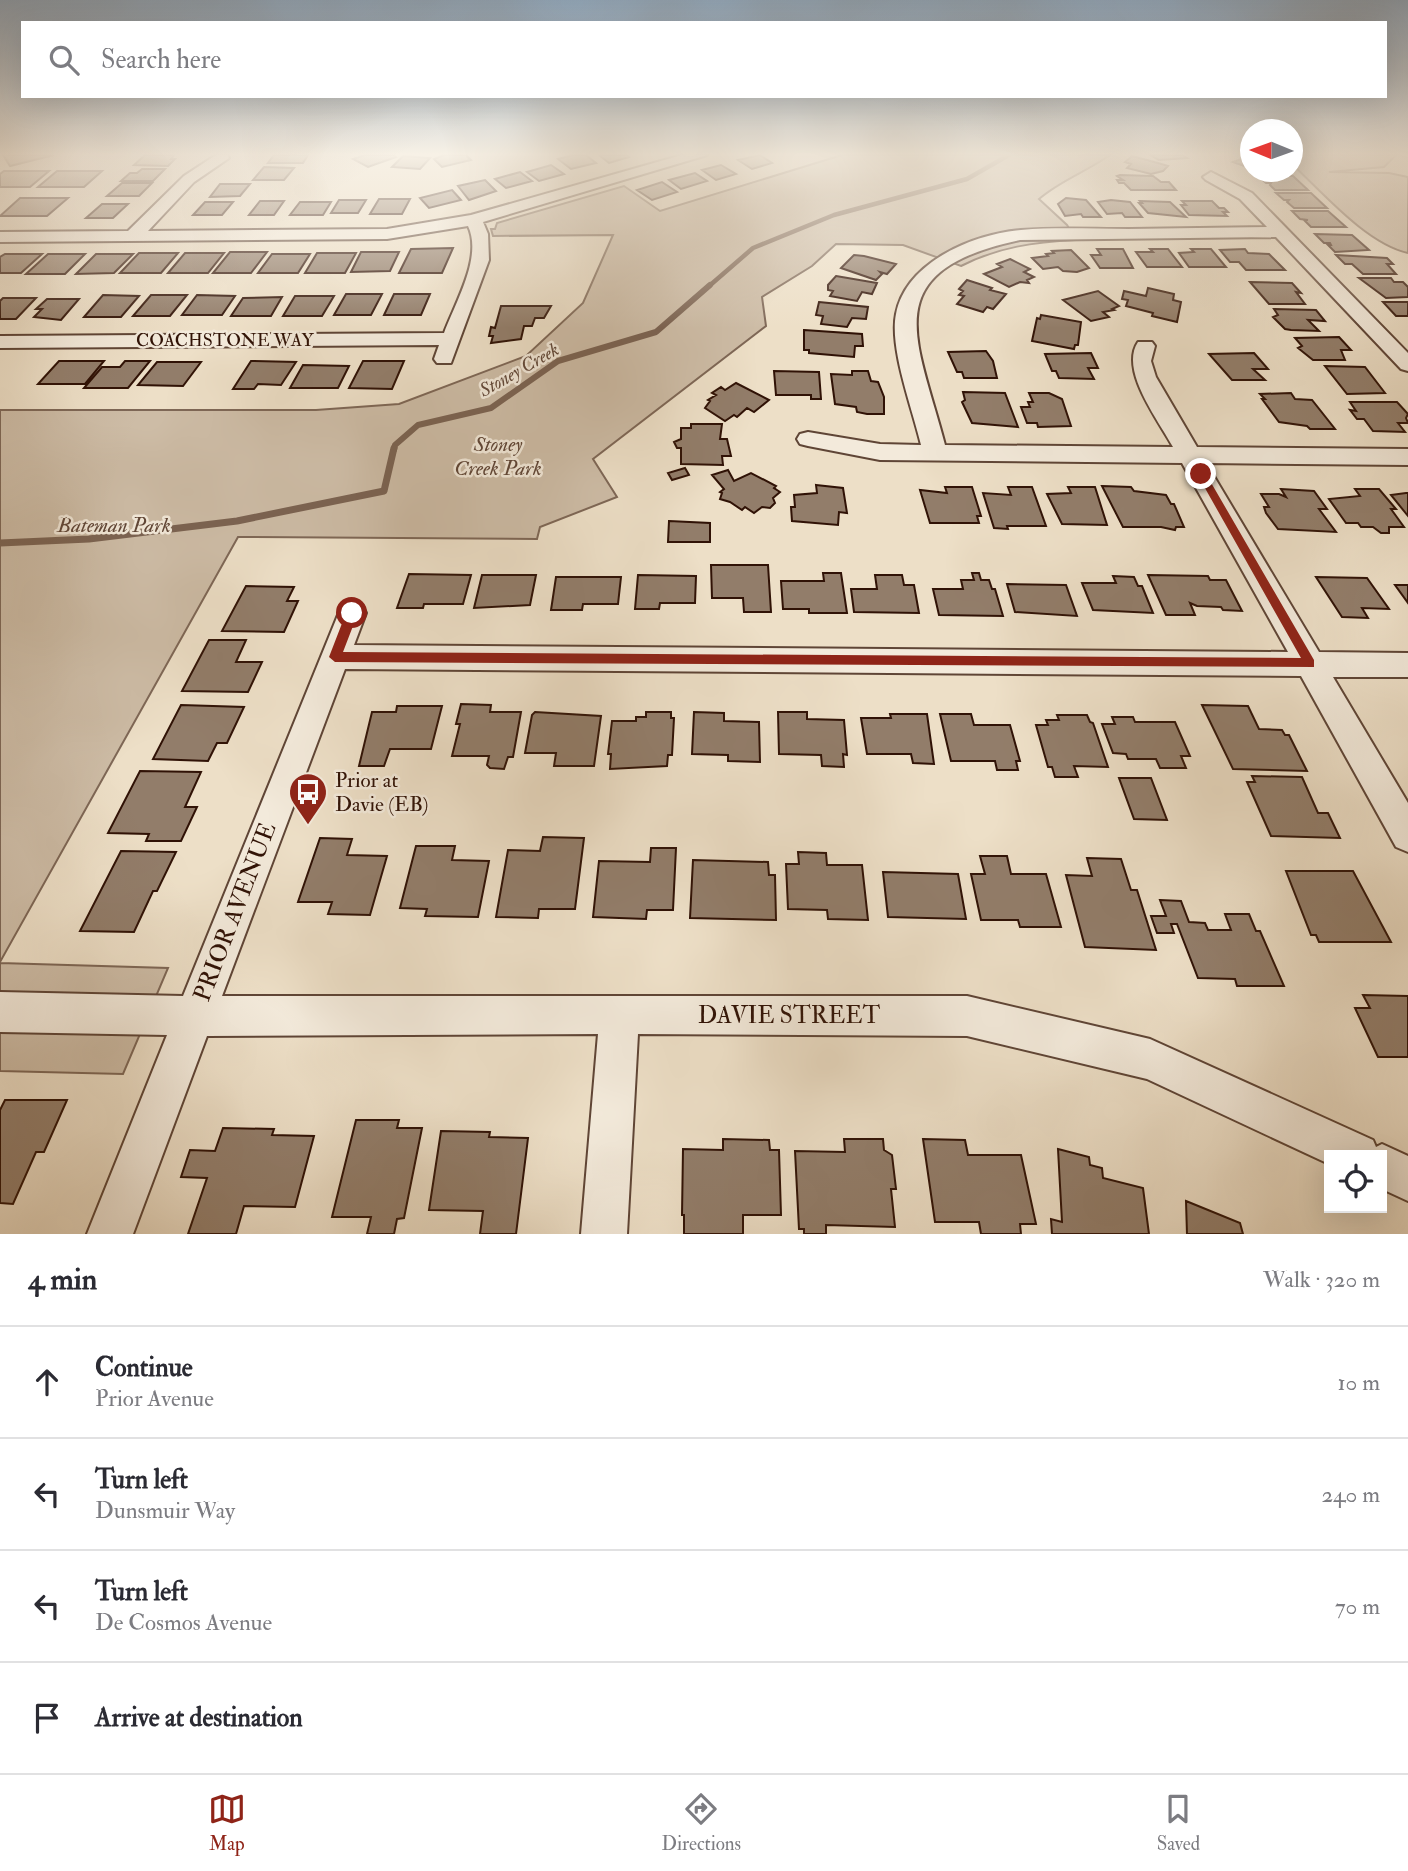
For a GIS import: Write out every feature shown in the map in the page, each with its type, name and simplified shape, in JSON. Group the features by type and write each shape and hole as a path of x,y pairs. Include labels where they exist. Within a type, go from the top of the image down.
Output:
{"street":[{"path":"133,236 156,213"},
{"path":"0,237 364,235 432,228 499,213"},
{"path":"1262,213 1408,365"},
{"path":"444,359 480,260 480,234 473,220"},
{"path":"936,453 907,339 905,315 912,294 927,276 948,259 982,244 1020,235 1281,232"},
{"name":"COACHSTONE WAY","path":"0,342 451,339"},
{"path":"1145,346 1141,361 1145,377 1408,835"},
{"path":"808,439 880,452 1408,457"},
{"name":"PRIOR AVENUE","path":"110,1234 352,613"},
{"path":"335,657 1408,665"},
{"name":"DAVIE STREET","path":"0,1012 195,1016 967,1016 1150,1059 1347,1150"},
{"path":"604,1234 619,1014"},
{"path":"1387,1168 1408,1179"}],"green space":[{"name":"Stoney Creek Park","path":"533,213 1054,213 1067,225 1076,240 1017,247 989,254 961,266 903,245 836,244 812,266 762,297 766,326 593,459 617,497 540,527 537,539 238,537 0,962 0,410 316,410 399,404 526,356 583,303 613,235 493,236 491,229 495,229 497,223"},
{"path":"1343,213 1408,213 1408,253 1377,240"},
{"path":"0,963 168,968 123,1074 0,1071"}],"building":[{"path":"4,213 51,213 47,216 0,216"},
{"path":"92,213 119,213 113,218 86,218"},
{"path":"195,213 224,213 222,215 193,215"},
{"path":"251,213 276,213 274,215 249,215"},
{"path":"292,213 324,213 323,215 290,215"},
{"path":"371,213 403,213 402,214"},
{"path":"1063,213 1097,213 1101,217 1083,217 1081,214 1065,216"},
{"path":"1106,213 1138,213 1142,217 1125,217 1122,213"},
{"path":"1148,213 1181,213 1186,217"},
{"path":"1187,213 1224,213 1227,216 1189,215"},
{"path":"1294,213 1330,213 1346,227 1311,227 1304,220 1308,220 1300,219"},
{"path":"1315,234 1352,235 1369,250 1335,252 1328,245 1331,245 1330,243 1324,243"},
{"path":"453,248 442,273 399,273 411,249"},
{"path":"1097,249 1123,249 1133,268 1100,268 1091,255 1101,255"},
{"path":"1150,249 1168,249 1182,267 1147,267 1136,252 1153,252"},
{"path":"1191,249 1211,249 1226,267 1189,267 1179,253 1194,252"},
{"path":"1245,249 1248,253 1269,254 1285,270 1246,270 1239,262 1230,262 1220,250"},
{"path":"1071,250 1089,268 1077,272 1063,271 1058,267 1043,269 1032,258 1048,256 1046,254 1054,253 1052,251"},
{"path":"230,252 267,252 251,273 213,273"},
{"path":"361,252 399,252 390,271 351,272"},
{"path":"139,253 178,253 161,273 120,273"},
{"path":"185,253 224,253 208,273 168,273"},
{"path":"317,253 356,253 345,273 305,273"},
{"path":"5,254 42,254 21,273 0,273 0,257"},
{"path":"48,254 85,254 65,274 26,274"},
{"path":"96,254 133,254 114,273 76,274"},
{"path":"272,254 310,254 298,273 258,273"},
{"path":"854,255 896,264 887,274 880,272 882,274 876,280 841,268"},
{"path":"1336,255 1387,258 1393,264 1387,264 1396,274 1363,274 1352,264 1345,264"},
{"path":"1010,259 1030,269 1024,272 1034,277 1027,280 1029,283 1020,282 1009,287 984,274 1002,267 997,264"},
{"path":"836,276 877,283 872,294 862,292 857,301 830,296 833,291 828,290 828,285"},
{"path":"1359,278 1391,278 1394,282 1403,282 1408,287 1408,297 1386,298"},
{"path":"967,280 1006,294 993,309 987,307 983,312 957,304 964,296 959,295 963,291 959,289"},
{"path":"1250,282 1292,283 1301,293 1296,292 1305,304 1269,304"},
{"path":"1148,288 1174,294 1173,300 1181,302 1177,322 1126,306 1128,300 1122,299 1124,291 1146,296"},
{"path":"1098,291 1119,306 1103,312 1109,317 1091,321 1063,300"},
{"path":"346,294 382,294 371,315 334,315"},
{"path":"394,294 430,294 421,315 384,315"},
{"path":"103,295 139,296 121,317 84,317"},
{"path":"151,295 187,295 170,316 133,316"},
{"path":"197,295 235,296 222,315 182,315"},
{"path":"295,296 334,296 322,316 283,316"},
{"path":"282,297 271,316 231,316 243,298"},
{"path":"3,298 36,298 16,319 0,319 0,301"},
{"path":"47,299 79,299 61,320 34,317 42,309 36,309"},
{"path":"819,302 868,307 866,319 852,318 847,327 821,324 823,316 816,315"},
{"path":"1383,302 1408,302 1408,316 1396,316"},
{"path":"501,306 551,306 544,318 535,318 532,326 524,326 521,339 491,343 491,327 495,328"},
{"path":"1274,309 1316,310 1325,321 1308,320 1319,331 1285,329 1273,317 1278,315"},
{"path":"1041,315 1081,322 1078,345 1075,345 1074,349 1032,341 1037,318 1040,319"},
{"path":"804,330 862,334 863,346 855,346 854,357 809,353 809,350 804,350"},
{"path":"1339,337 1351,350 1341,350 1345,360 1313,360 1298,348 1302,346 1295,338"},
{"path":"986,351 993,361 997,378 964,378 962,372 957,372 948,352"},
{"path":"1091,353 1098,368 1088,368 1094,379 1059,378 1056,371 1052,371 1045,354"},
{"path":"1254,353 1268,369 1253,369 1265,380 1232,380 1209,354"},
{"path":"59,361 104,361 85,384 38,384"},
{"path":"125,361 150,361 128,388 84,388 102,367 120,367"},
{"path":"251,361 296,362 281,385 258,384 254,389 233,389"},
{"path":"363,361 404,361 392,389 349,388"},
{"path":"157,362 201,362 183,386 138,385"},
{"path":"303,365 349,366 338,388 290,388"},
{"path":"1325,366 1365,367 1385,393 1347,394"},
{"path":"774,371 819,372 821,399 811,399 811,395 776,395"},
{"path":"852,371 868,371 871,381 878,382 884,397 884,414 857,412 856,407 835,404 831,374 852,375"},
{"path":"736,383 769,400 754,412 747,408 737,417 734,415 725,421 705,408 710,401 708,400 716,395 712,393 721,387 725,390"},
{"path":"963,392 1005,393 1018,427 972,423 962,402 965,400"},
{"path":"1029,393 1049,393 1062,399 1071,426 1038,427 1037,423 1027,423 1021,407 1030,407 1028,402 1033,402"},
{"path":"1291,393 1295,399 1312,400 1335,429 1310,429 1307,426 1279,422 1260,394"},
{"path":"1350,402 1397,402 1408,414 1408,423 1398,423 1405,432 1373,431 1364,419 1357,419 1350,410 1356,411"},
{"path":"691,424 722,424 720,439 727,439 731,456 722,456 723,465 681,464 681,448 677,448 674,442 681,439 681,428 691,428"},
{"path":"685,468 689,475 672,480 668,473"},
{"path":"728,470 734,481 751,473 776,486 774,488 780,492 773,498 775,503 770,508 762,507 754,513 745,507 742,510 720,499 720,492 724,489 712,475"},
{"path":"816,485 843,488 847,513 839,512 838,525 792,521 794,495 817,493"},
{"path":"1102,486 1131,487 1134,491 1166,495 1171,504 1174,504 1184,527 1176,527 1175,530 1161,527 1123,527"},
{"path":"945,487 972,487 981,516 977,516 979,523 930,523 920,490 947,493"},
{"path":"1008,487 1032,487 1046,526 994,528 983,493 1011,495"},
{"path":"1068,487 1095,487 1107,525 1062,524 1047,494 1071,493"},
{"path":"1281,489 1314,491 1327,509 1319,509 1336,532 1278,529 1266,513 1264,507 1269,507 1261,494 1279,494 1286,497"},
{"path":"1355,489 1379,489 1396,509 1391,509 1404,527 1389,527 1389,533 1381,533 1373,527 1346,523 1329,499 1360,496"},
{"path":"1408,493 1408,516 1391,495"},
{"path":"669,521 710,523 710,542 668,542"},
{"path":"711,565 768,565 771,612 744,612 743,598 712,598"},
{"path":"823,573 841,573 847,613 809,613 809,609 783,609 781,581 824,581"},
{"path":"972,573 979,573 981,580 989,580 992,589 995,589 1003,616 939,615 933,589 963,589 961,580 974,580"},
{"path":"409,574 471,575 463,604 424,604 423,608 397,608"},
{"path":"482,575 536,575 530,605 474,608"},
{"path":"638,575 696,576 695,603 660,603 659,609 635,609"},
{"path":"875,575 902,575 904,585 914,585 919,613 854,612 851,589 877,589"},
{"path":"1148,575 1208,576 1210,580 1226,580 1242,611 1190,603 1195,615 1166,615"},
{"path":"1113,576 1134,577 1138,586 1142,586 1153,613 1093,610 1082,583 1116,583"},
{"path":"556,577 621,577 618,604 583,604 582,610 551,610"},
{"path":"1316,577 1367,578 1389,609 1362,608 1368,618 1342,617"},
{"path":"1007,584 1066,585 1077,616 1015,612"},
{"path":"1395,585 1408,585 1408,603"},
{"path":"246,586 294,587 287,601 298,601 284,632 222,631"},
{"path":"209,640 246,640 236,662 262,662 248,692 182,691"},
{"path":"461,704 491,705 490,712 521,712 513,757 508,757 504,769 490,768 487,765 489,756 452,756 460,724 456,724"},
{"path":"181,705 244,707 227,743 217,743 208,761 153,759"},
{"path":"1202,705 1248,706 1259,729 1282,730 1285,735 1289,735 1307,771 1233,769"},
{"path":"397,706 442,706 431,749 390,749 384,766 359,766 372,712 396,712"},
{"path":"535,712 601,716 594,766 554,766 556,753 525,753 532,715"},
{"path":"646,712 671,712 671,718 674,718 672,755 668,755 667,766 610,769 611,754 608,754 612,721 636,721 636,717 646,717"},
{"path":"694,712 724,713 724,721 759,722 760,762 728,761 728,755 692,754"},
{"path":"778,712 807,712 807,719 844,720 847,755 843,754 844,767 822,766 821,755 779,754"},
{"path":"890,714 927,714 934,764 913,763 911,754 867,754 861,718 891,718"},
{"path":"940,714 971,714 974,725 1010,725 1020,761 1016,761 1018,770 997,770 995,761 951,761"},
{"path":"1057,715 1087,715 1093,723 1108,767 1074,766 1078,777 1055,777 1052,767 1048,767 1036,725 1048,725 1046,720 1059,720"},
{"path":"1112,717 1133,717 1135,722 1175,722 1190,756 1181,756 1186,768 1160,768 1156,759 1128,759 1126,754 1113,753 1102,724 1115,724"},
{"path":"140,771 201,772 185,807 197,807 181,841 146,841 149,834 108,833"},
{"path":"1252,776 1302,777 1318,813 1328,813 1340,838 1271,836 1247,782 1255,782"},
{"path":"1119,778 1151,778 1167,820 1134,819"},
{"path":"543,837 584,838 575,909 539,909 538,918 496,917 508,850 540,851"},
{"path":"320,838 352,839 347,855 387,856 370,915 328,914 332,902 298,902"},
{"path":"416,846 455,846 452,860 489,861 478,917 425,916 427,909 400,908"},
{"path":"651,848 676,848 673,910 647,910 646,919 593,917 599,861 650,862"},
{"path":"121,851 176,852 157,891 153,891 134,932 80,931"},
{"path":"798,852 826,853 827,865 862,865 868,920 828,919 827,910 788,909 786,864 799,864"},
{"path":"980,856 1007,856 1011,874 1046,874 1061,927 1020,927 1018,920 981,920 971,874 985,874"},
{"path":"1087,858 1121,859 1131,890 1137,890 1156,950 1085,947 1066,875 1092,876"},
{"path":"693,860 768,862 769,875 775,875 776,920 690,918"},
{"path":"1286,871 1353,871 1391,942 1319,942 1316,935 1311,935"},
{"path":"883,872 958,874 966,919 888,917"},
{"path":"1160,900 1181,901 1189,922 1205,923 1208,930 1231,930 1225,914 1249,914 1256,931 1260,931 1284,986 1237,986 1235,979 1198,978 1177,924 1171,924 1174,933 1157,933 1151,916 1166,916"},
{"path":"1363,995 1408,996 1408,1057 1378,1057 1355,1008 1370,1008"},
{"path":"5,1100 67,1100 44,1152 36,1152 13,1204 0,1203 0,1110"},
{"path":"356,1120 399,1120 397,1128 422,1128 404,1218 397,1219 394,1234 367,1234 371,1217 332,1217"},
{"path":"223,1128 274,1129 272,1135 314,1136 295,1207 244,1206 236,1234 188,1234 207,1178 181,1177 190,1150 215,1151"},
{"path":"441,1131 490,1132 489,1137 528,1138 516,1234 480,1234 483,1211 429,1210"},
{"path":"723,1139 769,1140 770,1150 779,1150 781,1215 743,1215 743,1234 684,1234 683,1149 723,1150"},
{"path":"844,1139 883,1139 884,1150 892,1155 896,1189 891,1189 895,1227 826,1225 826,1234 804,1234 804,1229 799,1229 795,1151 845,1152"},
{"path":"923,1139 965,1140 968,1155 1021,1155 1036,1224 1020,1224 1021,1234 981,1234 979,1222 935,1222"},
{"path":"1058,1149 1089,1157 1090,1165 1102,1168 1103,1178 1143,1188 1149,1234 1052,1234 1051,1219 1062,1222"},
{"path":"1186,1201 1240,1223 1243,1234 1187,1234"}],"waterway":[{"name":"Stoney Creek","path":"708,287 753,248 843,213"},
{"name":"Stoney Creek","path":"394,450 395,445 418,425 491,408 558,361 656,332 710,285"},
{"name":"Stoney Creek","path":"0,543 89,539 237,521 384,491 394,448"}],"place":[{"name":"Prior at Davie (EB)","path":"308,826"}],"route":[{"path":"352,613 335,657 1310,663 1201,474"}],"park label":[{"name":"Bateman Park","path":"114,525"}]}
